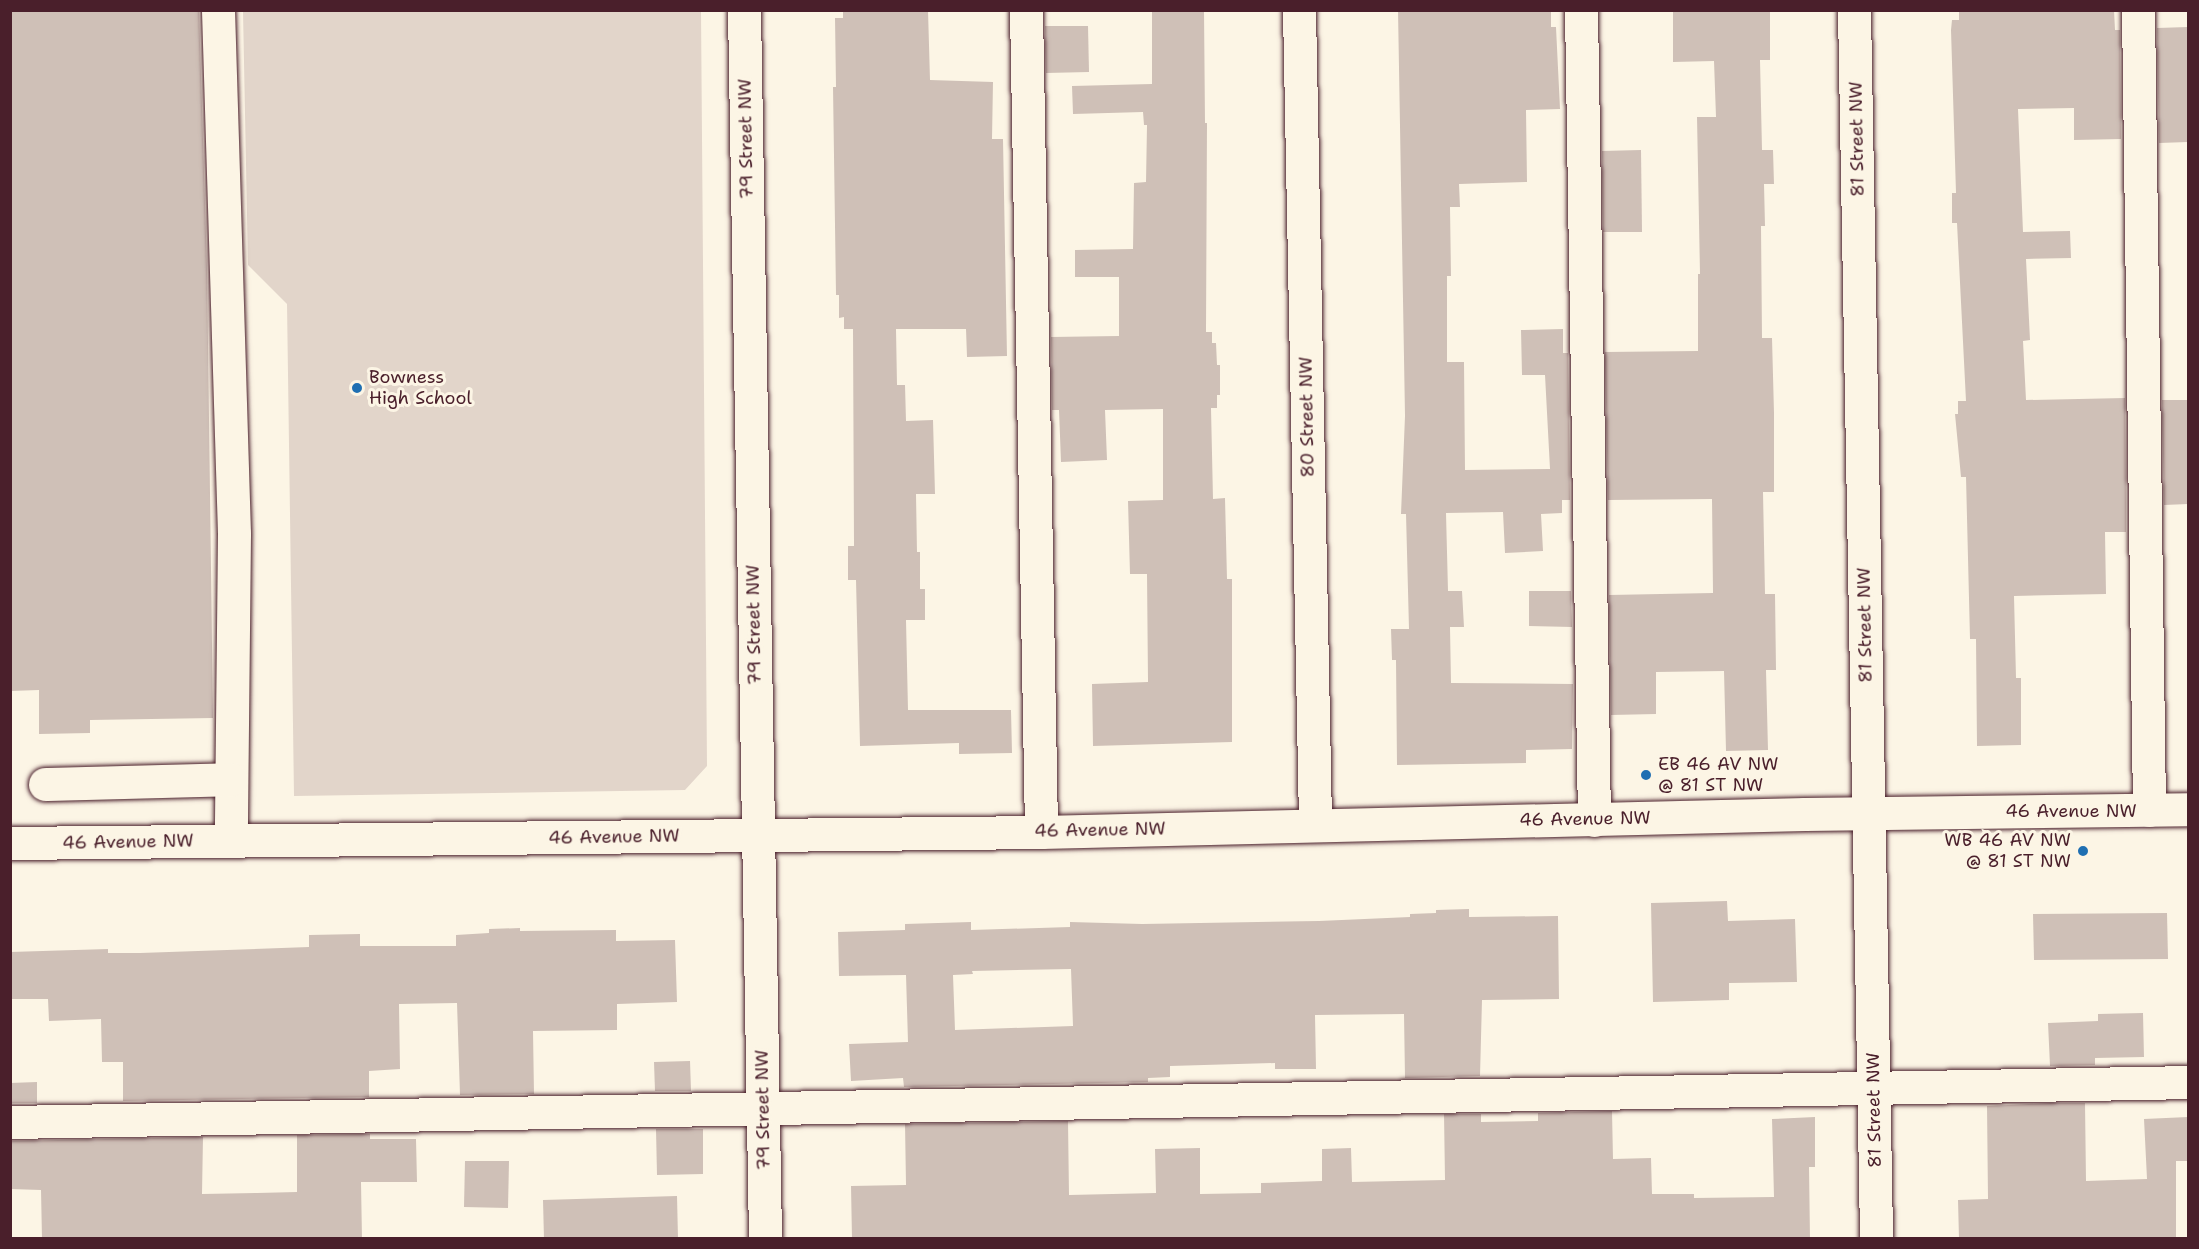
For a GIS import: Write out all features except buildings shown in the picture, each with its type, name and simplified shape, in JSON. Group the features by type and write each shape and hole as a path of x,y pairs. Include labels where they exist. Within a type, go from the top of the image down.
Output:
{"street":[{"path":"218,10 234,534 231,841"},
{"name":"79 Street NW","path":"744,10 765,1239"},
{"path":"1026,10 1041,832"},
{"name":"80 Street NW","path":"1299,10 1315,824"},
{"path":"1581,10 1594,820"},
{"name":"81 Street NW","path":"1854,10 1876,1239"},
{"path":"2138,10 2149,810"},
{"path":"45,784 231,779"},
{"name":"46 Avenue NW","path":"10,843 1041,832 1315,824 2188,809"},
{"path":"10,1122 2188,1082"}],"shaded area":[{"name":"Bowness High School","path":"243,11 701,11 707,766 685,790 294,796 287,304 248,265"}],"place":[{"name":"Bowness High School","path":"357,388"},
{"name":"EB 46 AV NW @ 81 ST NW","path":"1646,775"},
{"name":"WB 46 AV NW @ 81 ST NW","path":"2083,851"}]}
